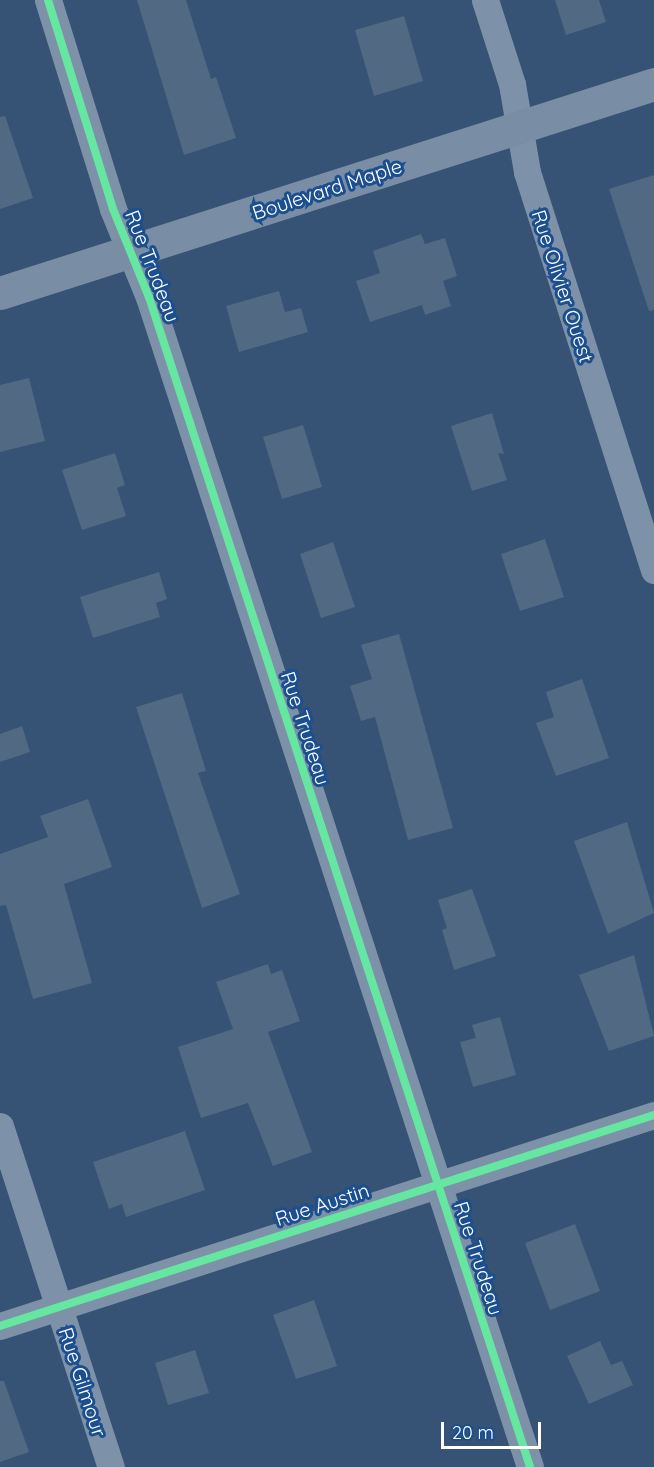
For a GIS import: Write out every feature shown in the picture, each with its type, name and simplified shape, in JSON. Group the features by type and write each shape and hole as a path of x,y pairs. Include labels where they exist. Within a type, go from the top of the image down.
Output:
{"street":[{"name":"Rue Trudeau","path":"48,0 130,252 149,297 530,1467"},
{"name":"Rue Olivier Ouest","path":"485,0 512,84 527,172 654,570"},
{"name":"Boulevard Maple","path":"0,293 654,84"},
{"name":"Rue Austin","path":"0,1326 654,1115"},
{"name":"Rue Gilmour","path":"0,1126 111,1467"}],"building":[{"path":"137,0 186,0 211,79 216,77 236,138 184,155"},
{"path":"555,0 599,0 606,22 566,35"},
{"path":"404,16 423,81 374,96 355,30"},
{"path":"5,116 33,198 0,209 0,117"},
{"path":"654,175 654,310 649,311 609,189"},
{"path":"421,234 425,244 445,238 457,276 443,281 451,306 425,315 422,305 370,322 356,281 380,273 373,251"},
{"path":"279,291 285,312 301,308 308,332 239,352 226,306"},
{"path":"29,378 45,441 0,452 0,385"},
{"path":"492,413 504,454 498,453 507,480 472,491 451,426"},
{"path":"303,425 322,487 282,499 263,437"},
{"path":"115,453 125,485 117,488 126,516 82,530 62,470"},
{"path":"545,539 564,597 520,611 501,554"},
{"path":"333,542 355,607 321,618 300,554"},
{"path":"159,572 167,599 156,603 160,617 93,638 80,597"},
{"path":"399,634 453,828 408,840 375,717 361,721 350,686 372,679 361,645"},
{"path":"582,679 609,758 556,776 536,723 554,717 546,692"},
{"path":"182,693 206,771 198,773 240,894 202,908 136,707"},
{"path":"22,726 30,752 0,762 0,734"},
{"path":"88,799 112,867 64,884 92,983 33,999 6,905 0,906 0,854 48,837 40,816"},
{"path":"627,822 654,913 608,934 574,841"},
{"path":"472,889 496,956 454,970 442,930 447,928 438,900"},
{"path":"634,955 654,1036 609,1051 579,975"},
{"path":"268,964 271,974 282,970 300,1021 268,1032 312,1152 273,1166 248,1103 201,1118 178,1047 233,1029 216,982"},
{"path":"500,1017 516,1075 473,1087 460,1042 476,1038 472,1025"},
{"path":"185,1131 205,1190 126,1217 122,1204 109,1209 93,1162"},
{"path":"575,1224 600,1291 550,1310 525,1243"},
{"path":"314,1300 337,1366 296,1379 273,1315"},
{"path":"600,1341 611,1365 622,1361 633,1385 589,1404 567,1356"},
{"path":"195,1350 209,1393 168,1405 155,1363"},
{"path":"0,1381 4,1381 29,1452 0,1462"}],"cycle path":[{"path":"48,0 113,209 149,297 530,1467"},
{"path":"0,1326 654,1115"}]}
